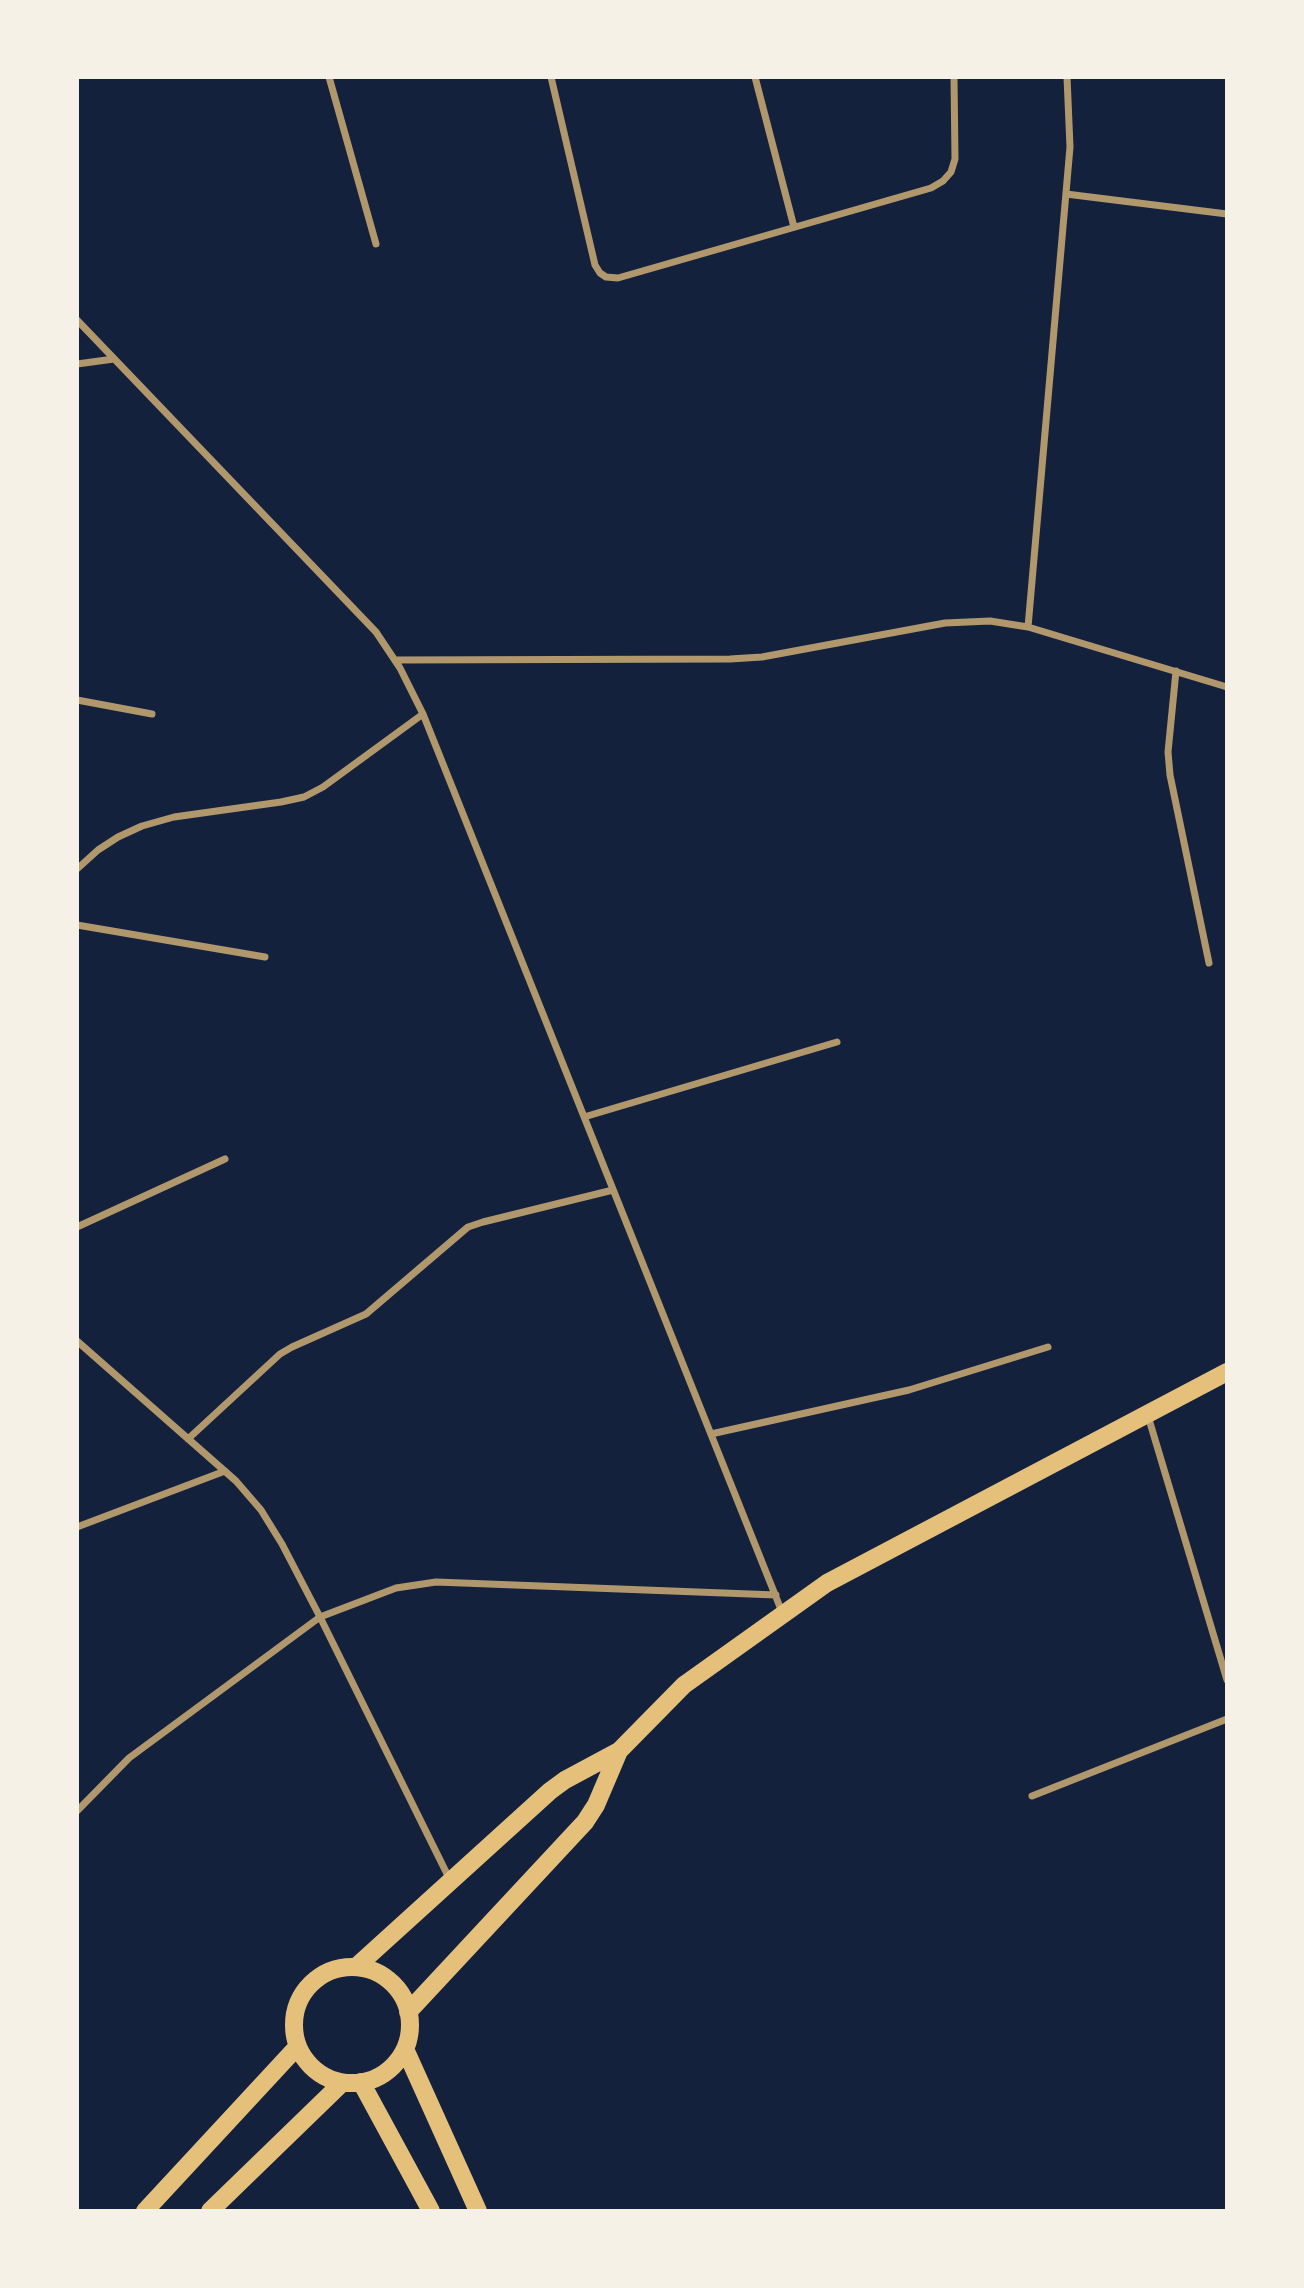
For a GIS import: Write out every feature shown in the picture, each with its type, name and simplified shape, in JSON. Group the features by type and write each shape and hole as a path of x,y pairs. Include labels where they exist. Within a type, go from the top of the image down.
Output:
{"main road":[{"path":"356,1967 557,1786 620,1751 684,1685 827,1583 1227,1372"},
{"path":"408,2012 585,1822 596,1805 620,1751"},
{"path":"356,1967 374,1972 390,1981 401,1995 408,2012 410,2031 405,2049 395,2064 380,2076 361,2082 342,2083 323,2076 308,2064 298,2047 293,2027 296,2007 306,1990 320,1977 337,1969 356,1967"},
{"path":"145,2211 298,2047"},
{"path":"405,2049 478,2211"},
{"path":"361,2082 430,2211"},
{"path":"210,2211 342,2083"}],"street":[{"path":"329,77 376,244"},
{"path":"551,77 595,265 606,277 618,278 931,188 943,181 951,173 955,159 954,77"},
{"path":"755,77 794,227"},
{"path":"1028,627 1070,147 1067,77"},
{"path":"1066,194 1227,214"},
{"path":"77,320 376,632 395,660 423,714 783,1614"},
{"path":"77,364 114,359"},
{"path":"395,660 762,657 945,623 990,621 1028,627 1227,687"},
{"path":"1176,671 1169,764 1209,963"},
{"path":"77,700 152,714"},
{"path":"77,869 118,836 142,825 174,817 281,802 304,796 323,787 423,714"},
{"path":"77,925 265,957"},
{"path":"584,1117 837,1042"},
{"path":"77,1227 225,1158"},
{"path":"188,1439 280,1354 366,1314 468,1227 614,1190"},
{"path":"77,1341 225,1471 261,1510 320,1617 451,1882"},
{"path":"711,1434 909,1390 1048,1347"},
{"path":"1147,1415 1227,1680"},
{"path":"77,1527 225,1471"},
{"path":"77,1811 129,1758 320,1617 396,1588 436,1582 776,1595"},
{"path":"1032,1797 1227,1719"}]}
